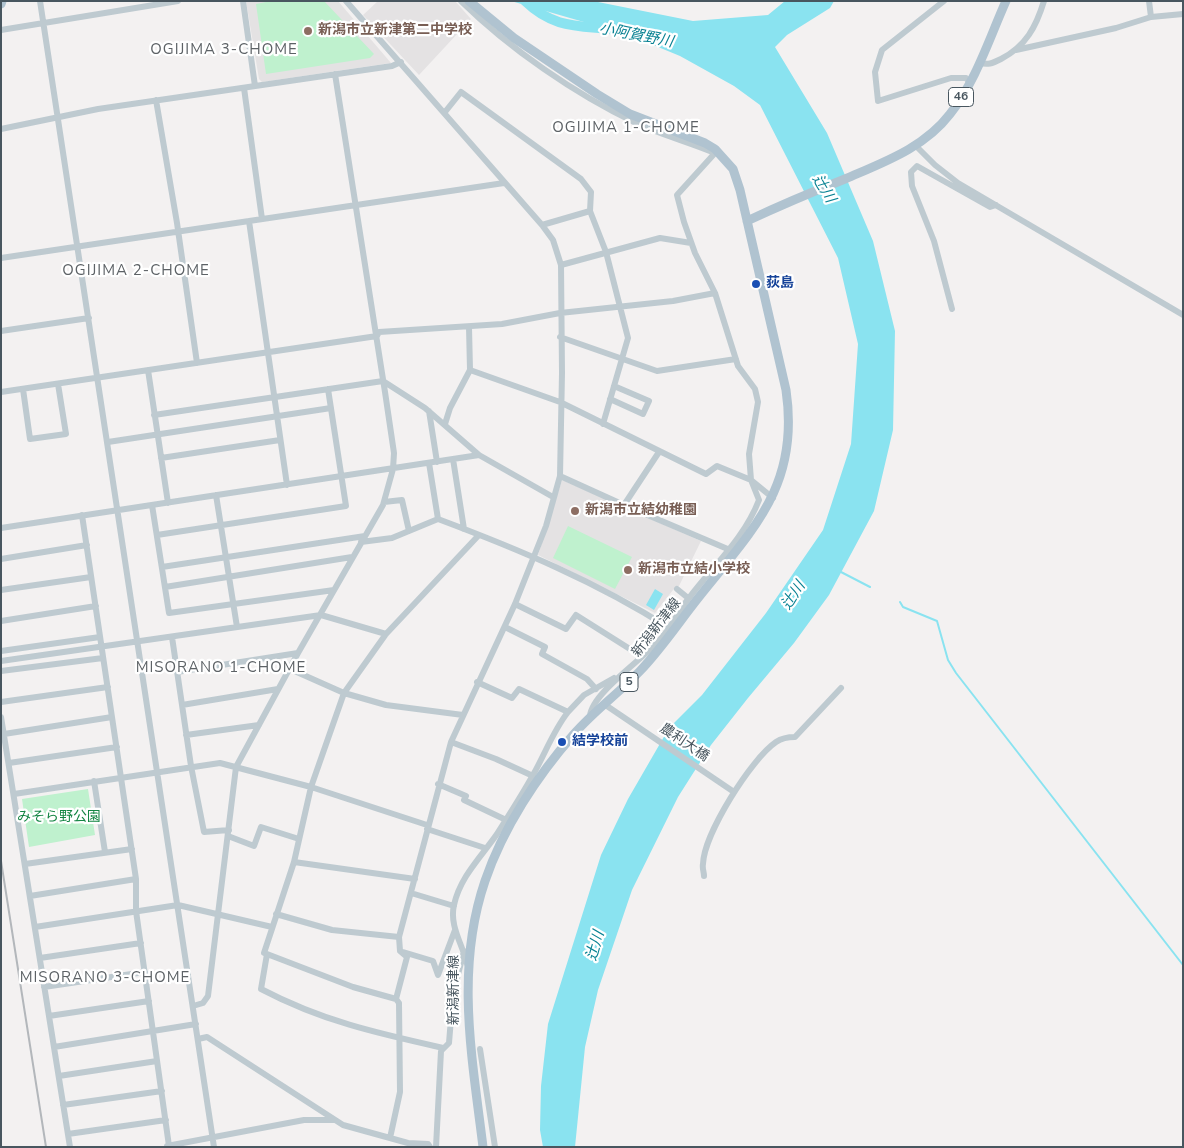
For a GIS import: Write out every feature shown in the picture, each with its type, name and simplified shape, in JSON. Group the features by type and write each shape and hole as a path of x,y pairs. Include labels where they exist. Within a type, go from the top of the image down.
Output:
{"main road":[{"name":"5","path":"469,1 514,38 630,114 705,143 730,164 736,175 747,221"},
{"name":"46","path":"747,221 882,163 916,146 939,127 951,113 970,82 1006,1"},
{"name":"新潟新津線","path":"484,1147 469,1037 467,965 478,908 485,882 498,848 514,818 549,764 590,716 639,673 658,651 691,602 756,527 773,498 788,450 789,416 786,390 747,221"}],"street":[{"path":"40,1 214,1147"},
{"path":"1,30 178,1"},
{"path":"243,1 255,86"},
{"path":"346,1 542,225 553,240 561,265 560,476 546,526 505,627 477,682 451,742 438,784 399,937 400,950 407,957 396,999 398,1003 400,1092 390,1138"},
{"path":"461,1 494,31 600,105 639,124 715,151 677,194 691,243 715,293 736,359 755,389 758,402 749,454 751,480 759,500 752,520"},
{"path":"944,1 882,50 875,72 878,101 951,78 966,78 970,82"},
{"path":"1016,50 1031,33 1044,1"},
{"path":"1149,1 1151,17"},
{"path":"979,62 990,64 1016,50 1116,28 1151,17 1183,14"},
{"path":"1,128 156,100 392,66 400,62"},
{"path":"193,1006 203,1003 208,996 236,767 384,502 393,469 394,453 336,74"},
{"path":"244,88 262,219"},
{"path":"445,112 461,92 581,178 591,192 590,211 606,252 628,338 603,424"},
{"path":"156,100 197,363"},
{"path":"916,146 935,165 958,183 1183,315"},
{"path":"952,309 934,241 912,186 911,172 917,166 978,202 990,207 996,205"},
{"path":"1,258 504,183"},
{"path":"542,225 590,211"},
{"path":"249,221 287,485"},
{"path":"561,265 660,238 691,243"},
{"path":"1,392 377,336 379,332 401,329 469,327 560,313 673,301 715,293"},
{"path":"1,331 89,318"},
{"path":"445,424 450,408 470,370 469,327"},
{"path":"560,337 622,357 657,371 736,359"},
{"path":"148,370 168,503"},
{"path":"470,370 560,402 706,474 717,466 751,480 773,498 752,520 662,638 619,676 591,707 590,716"},
{"path":"154,415 383,381 429,411 479,455 553,497"},
{"path":"23,389 30,439 66,434 58,384"},
{"path":"610,399 643,414 649,401 614,386"},
{"path":"157,535 346,506 328,389"},
{"path":"108,442 331,408"},
{"path":"429,411 437,462"},
{"path":"161,458 280,440"},
{"path":"624,505 660,452"},
{"path":"1,528 479,455"},
{"path":"453,459 464,529"},
{"path":"429,463 438,520"},
{"path":"560,476 730,550"},
{"path":"216,495 237,627"},
{"path":"384,502 402,500 409,531"},
{"path":"152,505 169,613 334,590"},
{"path":"82,515 132,849 136,879 136,911 158,1061 168,1146 304,1120 335,1120"},
{"path":"162,567 363,539 392,538 438,520 533,556 638,608 669,628"},
{"path":"396,999 353,987 264,953 294,862 311,787 344,694 386,634 478,536"},
{"path":"1,559 86,546"},
{"path":"165,586 352,557"},
{"path":"1,590 91,577"},
{"path":"676,589 691,602"},
{"path":"515,604 566,629 576,615 641,656"},
{"path":"1,621 96,606"},
{"path":"1,661 321,615 386,634"},
{"path":"505,627 545,647 542,654 587,679 596,689"},
{"path":"1,651 100,637"},
{"path":"172,637 191,766 204,832 228,833 254,846 261,827 299,839"},
{"path":"658,651 662,638"},
{"path":"178,672 298,653"},
{"path":"1,671 103,658"},
{"path":"290,670 344,694 386,705 463,715"},
{"path":"467,965 464,950 455,930 454,906 472,865 533,776 557,726 575,703 619,676"},
{"path":"477,682 512,698 518,689 568,712"},
{"path":"1,702 108,687"},
{"path":"704,876 703,864 706,850 732,790 776,743 786,738 794,737 842,688"},
{"path":"182,704 278,689"},
{"path":"575,703 609,689"},
{"name":"農利大橋","path":"604,704 732,790"},
{"path":"1,717 70,1147"},
{"path":"4,734 112,717"},
{"path":"186,735 258,725"},
{"path":"451,742 496,759 533,776"},
{"path":"9,763 117,746"},
{"path":"14,794 220,763 311,787 485,848"},
{"path":"94,781 105,852"},
{"path":"438,784 466,796 464,800 504,819"},
{"path":"25,864 132,849"},
{"path":"294,862 415,879"},
{"path":"30,896 136,879"},
{"path":"411,893 454,906"},
{"path":"35,927 178,905 272,927"},
{"path":"276,914 332,930 399,937"},
{"path":"400,950 433,961 438,975 455,930"},
{"path":"40,958 141,943"},
{"path":"436,1147 436,1109 440,1051 449,1042 452,994 464,950"},
{"path":"267,954 261,989 292,1005 346,1026 443,1048"},
{"path":"44,987 145,972"},
{"path":"49,1016 149,1001"},
{"path":"54,1047 196,1024"},
{"path":"198,1039 207,1037 343,1125 408,1143 428,1144 430,1147"},
{"path":"480,1049 495,1147"},
{"path":"59,1076 158,1061"},
{"path":"63,1105 162,1091"},
{"path":"68,1134 166,1120"}],"shaded area":[{"name":"新潟市立新津第二中学校","path":"246,1 338,1 391,63 262,82 259,79"},
{"name":"新潟市立新津第二中学校","path":"378,1 455,1 471,19 419,75 363,15"},
{"name":"新潟市立結小学校","path":"562,480 701,541 679,586 673,590 655,613 538,555"}],"green space":[{"name":"新潟市立新津第二中学校","path":"271,1 324,1 374,54 370,58 266,74 256,4"},
{"path":"568,526 632,557 615,589 553,558"},
{"name":"みそら野公園","path":"88,789 95,835 29,847 22,799"}],"water":[{"name":"辻川","path":"511,1 593,1 693,21 768,15 785,1 834,1 830,8 787,35 775,47 827,133 873,241 895,331 893,430 874,511 829,595 794,643 711,745 678,797 632,890 598,990 585,1047 575,1147 543,1147 540,1130 541,1086 548,1024 601,855 628,799 669,728 702,695 766,613 823,530 851,444 858,344 838,258 760,105 734,86 680,56 629,35"},
{"path":"655,589 663,594 654,610 646,605"}],"waterway":[{"name":"小阿賀野川","path":"525,1 536,10 558,22 618,30"},
{"path":"841,572 870,587"},
{"path":"900,602 903,607 937,621 948,660 956,673 1183,965"}],"railway":[{"path":"1,861 46,1147"}],"place":[{"name":"新潟市立新津第二中学校","path":"308,31"},
{"name":"荻島","path":"756,284"},
{"name":"新潟市立結幼稚園","path":"575,511"},
{"name":"新潟市立結小学校","path":"628,570"},
{"name":"結学校前","path":"562,742"}],"district":[{"name":"OGIJIMA 3-CHOME","path":"224,50"},
{"name":"OGIJIMA 1-CHOME","path":"626,128"},
{"name":"OGIJIMA 2-CHOME","path":"136,271"},
{"name":"MISORANO 1-CHOME","path":"221,668"},
{"name":"MISORANO 3-CHOME","path":"105,978"}]}
